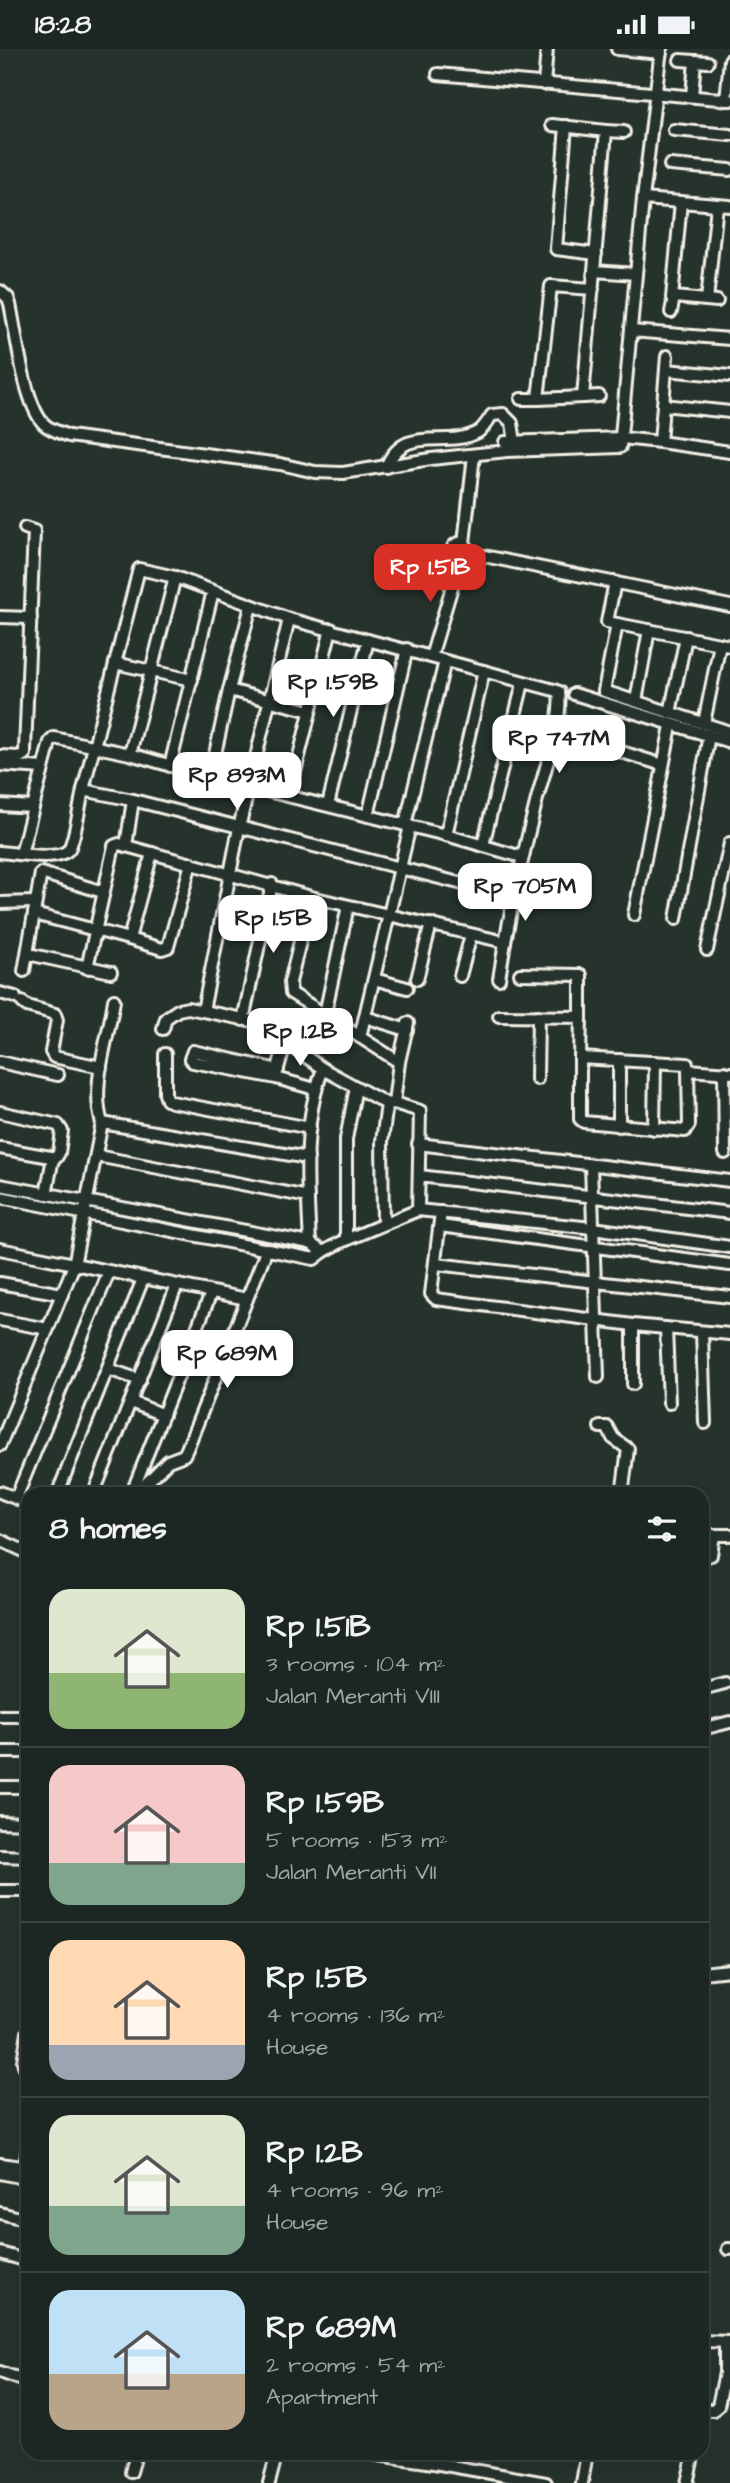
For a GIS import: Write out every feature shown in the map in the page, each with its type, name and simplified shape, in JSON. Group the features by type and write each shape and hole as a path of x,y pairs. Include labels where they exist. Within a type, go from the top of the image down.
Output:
{"street":[{"path":"544,84 547,49"},
{"path":"386,467 394,450 405,443 477,433 492,415 503,414 512,423 510,442 620,447 643,199 661,51 617,49"},
{"path":"680,60 708,62"},
{"path":"438,74 728,100 730,60"},
{"path":"692,96 695,61"},
{"path":"552,125 624,132"},
{"path":"566,126 556,249 596,254"},
{"path":"674,130 730,135"},
{"path":"583,397 606,131"},
{"path":"670,165 730,170"},
{"path":"643,199 730,206"},
{"path":"671,313 681,202"},
{"path":"673,297 712,301 717,205"},
{"path":"594,271 636,274"},
{"path":"538,399 551,286 593,289"},
{"path":"0,291 10,304 25,380 33,405 44,423 69,436 280,464 315,472 343,473 545,445"},
{"path":"631,331 730,339"},
{"path":"660,442 667,356"},
{"path":"666,370 730,376"},
{"path":"522,399 599,396"},
{"path":"663,405 730,412"},
{"path":"621,438 730,452"},
{"path":"431,657 464,552 474,455"},
{"path":"0,756 20,757 24,754 34,531 25,528"},
{"path":"464,552 730,606"},
{"path":"0,852 56,857 69,849 138,569 175,577 289,619 559,692 554,731 522,857 499,979"},
{"path":"130,754 175,577"},
{"path":"615,582 607,622 725,645 704,723"},
{"path":"170,766 213,591"},
{"path":"211,777 229,690 251,606"},
{"path":"0,617 31,618"},
{"path":"203,1011 239,828 289,619"},
{"path":"617,624 604,691 730,732"},
{"path":"289,796 331,629"},
{"path":"635,701 649,630"},
{"path":"670,713 686,637"},
{"path":"328,805 368,640"},
{"path":"368,816 407,649"},
{"path":"360,1037 390,914 445,661"},
{"path":"115,663 192,680"},
{"path":"446,835 484,671"},
{"path":"483,845 523,683"},
{"path":"229,690 310,711"},
{"path":"574,694 730,742"},
{"path":"634,915 671,726"},
{"path":"564,734 663,765"},
{"path":"676,919 709,735"},
{"path":"21,854 52,739 58,738 446,835 522,857"},
{"path":"0,765 43,768"},
{"path":"83,790 133,800 514,897"},
{"path":"126,846 133,800"},
{"path":"0,805 33,807"},
{"path":"707,950 730,843"},
{"path":"87,968 114,846 119,844 272,884 311,897 505,942"},
{"path":"129,939 152,853"},
{"path":"24,971 43,856"},
{"path":"0,903 34,908 162,949 168,947 191,863"},
{"path":"41,873 103,892"},
{"path":"243,1020 272,884"},
{"path":"311,897 290,987 295,996 399,1062"},
{"path":"325,1014 348,905"},
{"path":"417,979 431,924"},
{"path":"460,976 471,935"},
{"path":"27,954 111,972"},
{"path":"520,974 581,975 580,1058 580,1119 584,1122 654,1129 685,1131 688,1128 687,1064 580,1058"},
{"path":"374,979 407,988"},
{"path":"0,993 18,999 27,1006 55,1014 57,1020 51,1052 54,1057 101,1067"},
{"path":"0,1445 74,1265 102,1123 98,1099 101,1067 114,1000"},
{"path":"163,1030 166,1018 172,1013 188,1009 263,1023"},
{"path":"499,1016 581,1017"},
{"path":"537,1079 538,1016"},
{"path":"365,1017 407,1027 382,1141 383,1223"},
{"path":"277,1074 291,1024"},
{"path":"287,1043 323,1069 356,1087 390,1104 420,1111 418,1210"},
{"path":"277,1074 193,1062 190,1059 191,1053 277,1074 315,1089"},
{"path":"165,1054 165,1094 167,1100 172,1103 310,1128"},
{"path":"619,1061 619,1126"},
{"path":"0,1062 58,1075"},
{"path":"654,1129 655,1062"},
{"path":"310,1243 310,1128 315,1089 323,1069"},
{"path":"688,1070 727,1073 725,1153"},
{"path":"346,1240 346,1139 356,1087"},
{"path":"0,1112 60,1126 62,1131 59,1153 53,1159 46,1193"},
{"path":"102,1123 308,1158"},
{"path":"418,1144 730,1181"},
{"path":"0,1148 53,1159"},
{"path":"97,1156 308,1197"},
{"path":"591,1165 598,1377"},
{"path":"419,1176 730,1213"},
{"path":"0,1185 310,1243 323,1252"},
{"path":"0,1197 314,1259 346,1240 418,1210 730,1247"},
{"path":"441,1212 431,1294 436,1299 633,1325 730,1334"},
{"path":"440,1226 730,1265"},
{"path":"0,1249 247,1299"},
{"path":"141,1487 168,1461 184,1455 187,1450 267,1249"},
{"path":"436,1264 730,1297"},
{"path":"16,1498 109,1272"},
{"path":"60,1487 143,1279"},
{"path":"0,1283 62,1294"},
{"path":"96,1487 177,1286"},
{"path":"136,1487 211,1293"},
{"path":"0,1320 48,1329"},
{"path":"633,1325 633,1384"},
{"path":"666,1328 669,1403"},
{"path":"702,1332 705,1423"},
{"path":"108,1369 140,1380"},
{"path":"131,1402 163,1415"},
{"path":"600,1427 607,1427 612,1439 628,1449 623,1487"},
{"path":"0,1492 21,1500"},
{"path":"709,1555 714,1535 730,1535"},
{"path":"0,1540 21,1550"},
{"path":"709,1687 725,1683"},
{"path":"0,1716 21,1716"},
{"path":"709,1727 730,1722"},
{"path":"0,1752 21,1752"},
{"path":"0,1787 21,1787"},
{"path":"0,1822 21,1823"},
{"path":"0,1856 21,1857"},
{"path":"0,1891 21,1891"},
{"path":"709,1972 730,1971"},
{"path":"0,2164 21,2169"},
{"path":"0,2173 21,2171"},
{"path":"0,2213 21,2218"},
{"path":"0,2253 21,2259"},
{"path":"709,2341 727,2342 725,2373 718,2406 709,2410"},
{"path":"0,2374 21,2380"},
{"path":"131,2472 134,2460"},
{"path":"270,2483 275,2460"},
{"path":"413,2460 546,2483"},
{"path":"582,2483 586,2460"},
{"path":"687,2483 692,2460"}]}
